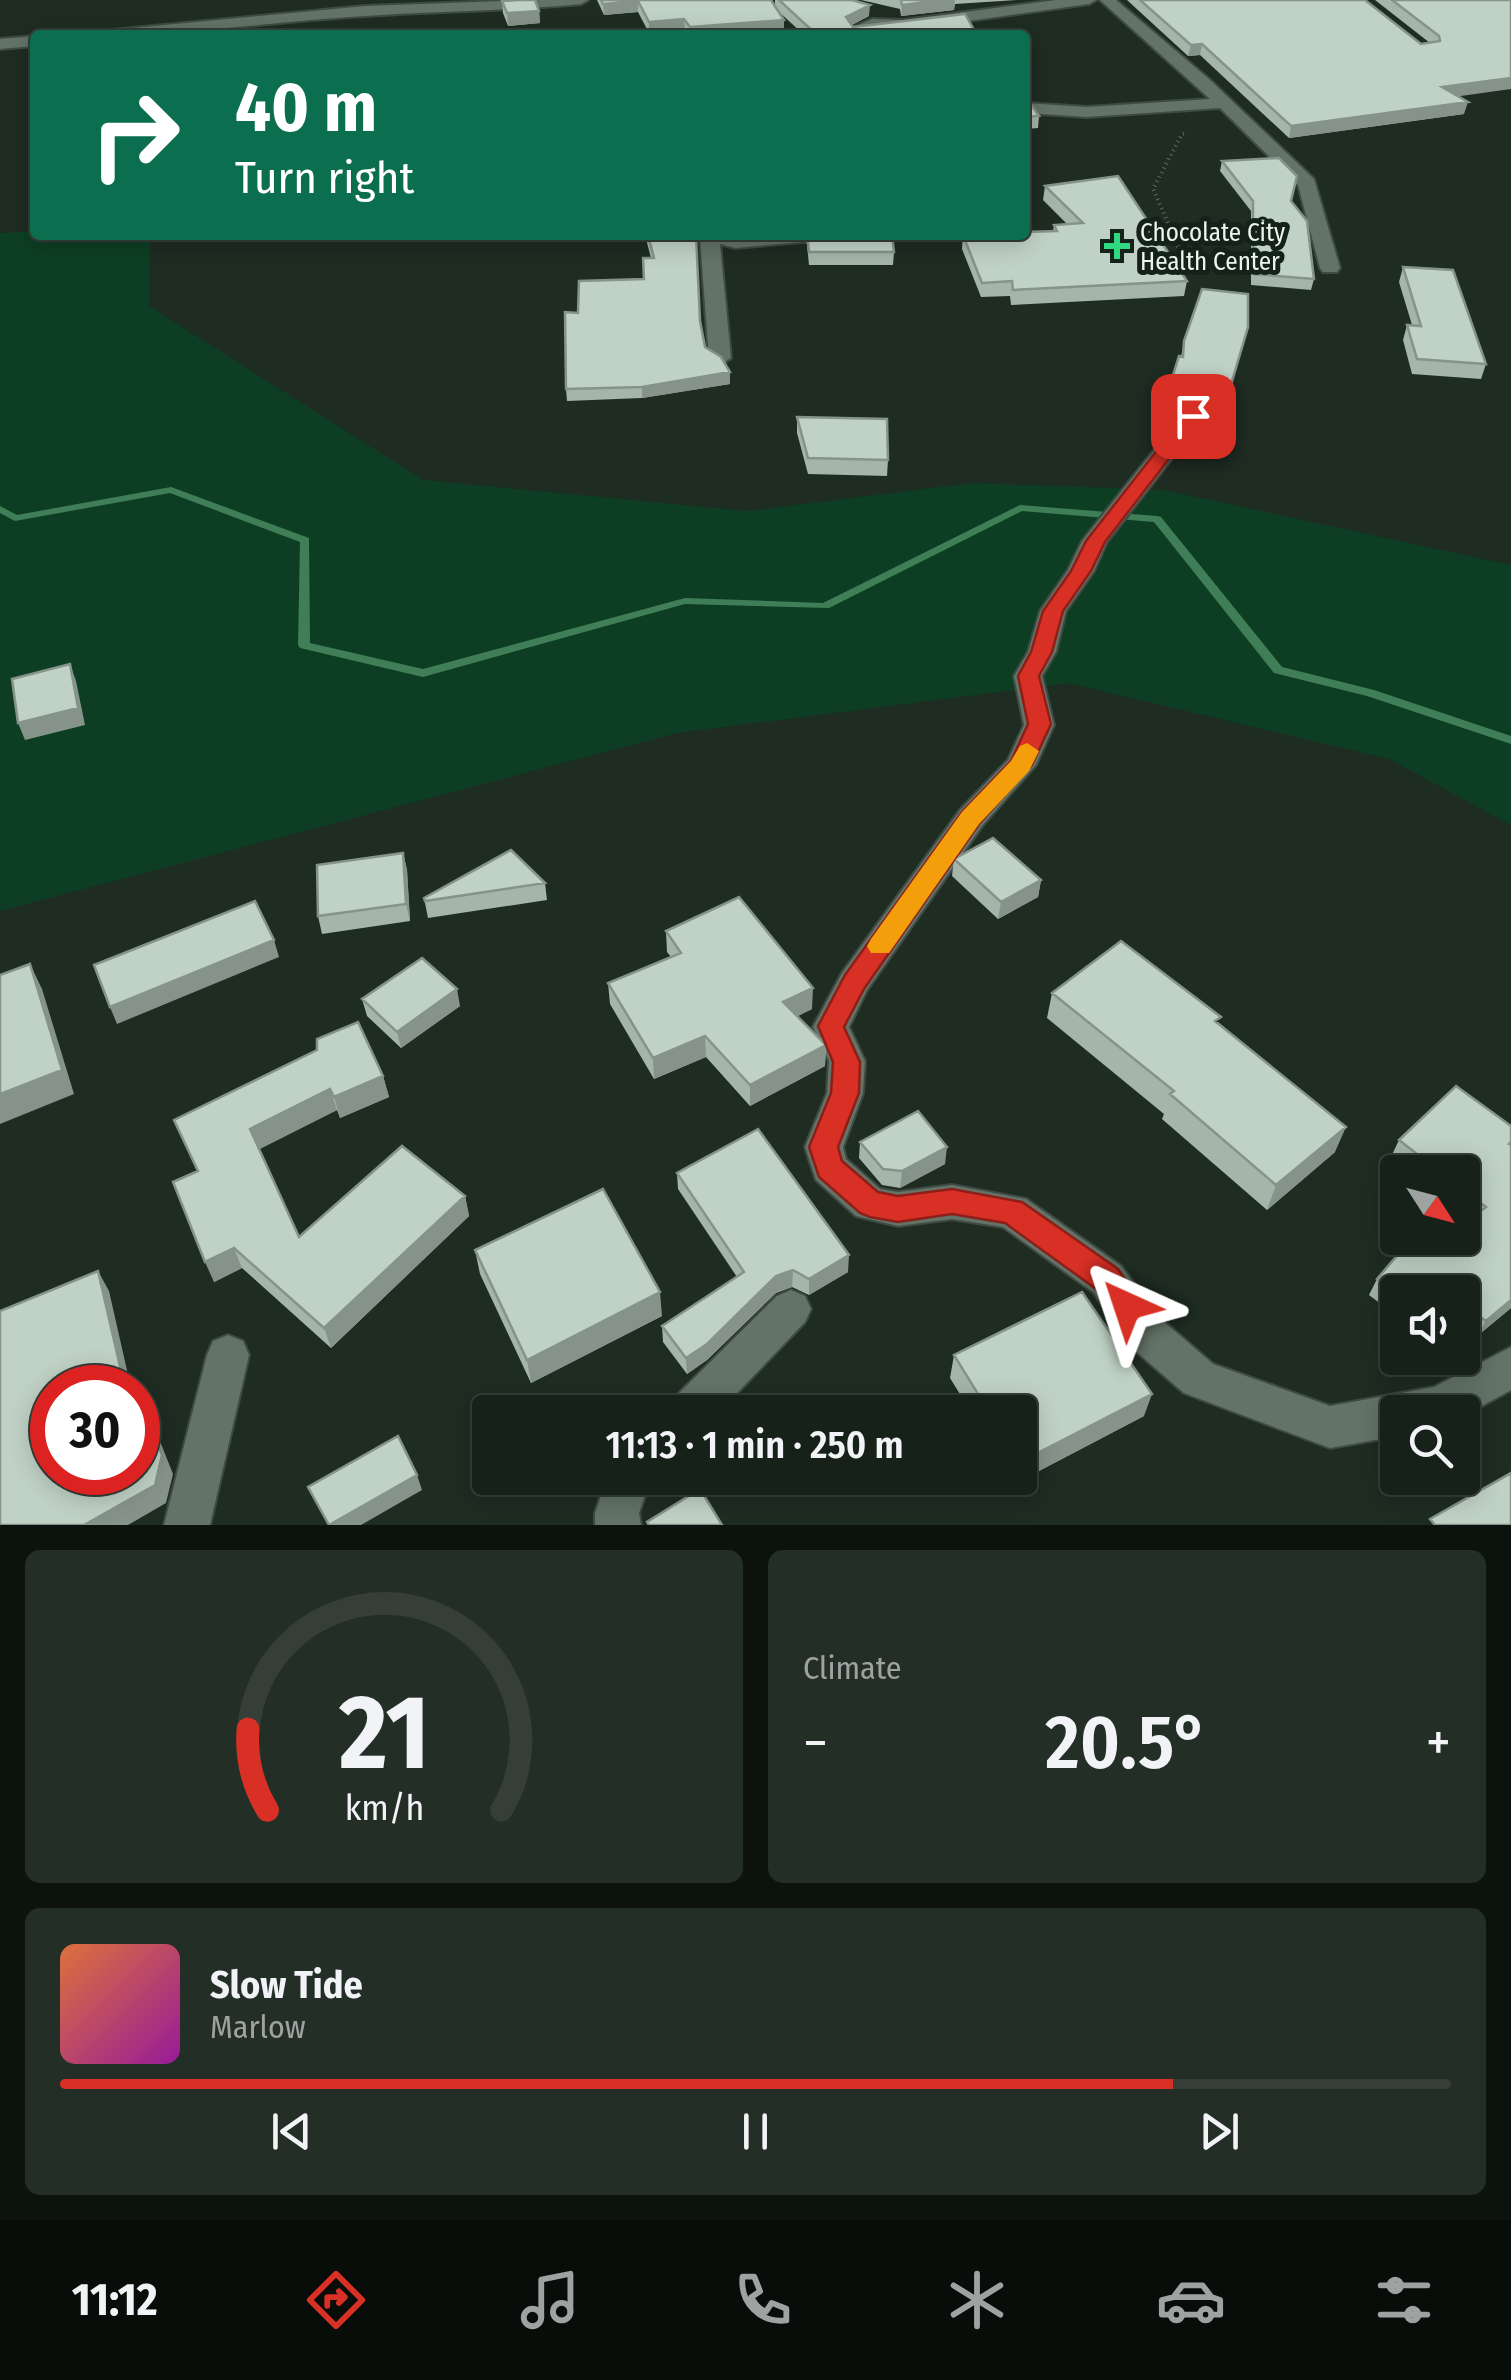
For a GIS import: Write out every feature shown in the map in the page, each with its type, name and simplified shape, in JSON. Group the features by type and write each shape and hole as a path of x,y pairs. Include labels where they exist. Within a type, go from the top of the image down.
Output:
{"street":[{"path":"164,30 349,12 501,8 581,0"},
{"path":"857,30 863,26 938,21 1089,0"},
{"path":"1106,0 1307,182 1330,268"},
{"path":"858,8 938,21"},
{"path":"0,44 30,42"},
{"path":"1030,108 1087,112 1223,102"},
{"path":"708,240 720,358"},
{"path":"726,240 758,240"},
{"path":"1193,416 1096,541 1053,611 1042,652 1028,676 1040,724 1021,765 970,818 854,982 831,1026 847,1062 845,1093 824,1147 829,1168 870,1204 898,1209 952,1202 1012,1211 1107,1279 1148,1334 1199,1379 1330,1428 1380,1418"},
{"path":"707,1395 791,1310"},
{"path":"188,1525 228,1355"},
{"path":"1461,1395 1511,1367"},
{"path":"618,1525 617,1513 623,1495"}],"path":[{"path":"1186,267 1153,189 1182,134 1243,122"}],"green space":[{"path":"30,231 30,240 150,240 149,306 423,480 747,511 972,483 1164,490 1511,565 1511,825 1389,759 1068,683 677,733 0,911 0,233"}],"building":[{"path":"535,0 539,11 507,13 502,1"},
{"path":"601,0 771,0 784,20 690,27 684,19 649,22 638,1 603,4"},
{"path":"779,0 852,0 870,5 846,17 853,27 965,14 974,30 812,30"},
{"path":"901,0 943,0 902,5"},
{"path":"1140,0 1365,0 1421,44 1440,41 1439,36 1392,0 1511,0 1511,78 1442,87 1468,102 1291,126 1202,44 1191,45"},
{"path":"1279,158 1297,176 1291,201 1307,221 1314,279 1253,274 1253,201 1222,161"},
{"path":"1118,176 1187,281 1013,290 1012,281 982,283 965,240 1030,240 1030,232 1057,231 1054,225 1083,223 1045,186"},
{"path":"649,240 696,240 705,347 721,357 730,372 642,387 566,389 565,312 578,313 579,281 644,279 643,258 654,258"},
{"path":"808,240 893,240 894,252 809,252"},
{"path":"1403,267 1453,270 1486,364 1417,359 1407,325 1421,326"},
{"path":"1202,289 1248,294 1248,327 1227,398 1169,388 1179,356 1183,357 1184,341"},
{"path":"797,417 887,419 888,460 808,458"},
{"path":"70,664 78,708 18,723 12,679"},
{"path":"993,838 1041,880 1001,902 954,859"},
{"path":"511,850 545,883 425,901 424,898"},
{"path":"403,853 406,904 318,916 317,865"},
{"path":"739,897 813,988 783,1002 826,1045 750,1085 705,1036 653,1058 608,983 681,953 666,931"},
{"path":"255,901 274,940 110,1007 94,965"},
{"path":"1121,941 1221,1017 1215,1021 1346,1127 1276,1185 1170,1094 1174,1091 1052,993"},
{"path":"422,958 457,989 397,1032 362,999"},
{"path":"30,964 62,1070 0,1094 0,975"},
{"path":"358,1022 383,1076 334,1097 330,1089 250,1129 299,1237 402,1146 465,1196 324,1328 234,1248 205,1262 173,1182 198,1171 174,1120 317,1050 317,1039"},
{"path":"1456,1086 1511,1126 1511,1300 1486,1321 1480,1317 1480,1275 1380,1275 1397,1255 1480,1255 1480,1212 1486,1207 1480,1202 1480,1155 1418,1155 1399,1140"},
{"path":"918,1111 947,1147 902,1171 883,1169 860,1142"},
{"path":"758,1129 849,1255 809,1279 793,1270 776,1276 707,1344 686,1358 662,1326 744,1272 677,1173"},
{"path":"603,1189 660,1292 527,1360 475,1250"},
{"path":"98,1271 120,1365 30,1365 30,1495 137,1495 84,1525 0,1525 0,1311"},
{"path":"1082,1292 1152,1394 1037,1453 1037,1395 979,1395 954,1355"},
{"path":"398,1436 417,1475 329,1525 308,1487"},
{"path":"1511,1473 1511,1525 1435,1525 1430,1519 1472,1495 1480,1495 1480,1491"},
{"path":"690,1495 704,1495 722,1525 649,1525 647,1522"}],"waterway":[{"path":"0,509 15,518 171,490 305,540 304,645 423,673 685,601 825,606 1020,508 1157,519 1278,670 1370,693 1511,740"}],"slow traffic":[{"path":"880,946 970,818 1021,765 1027,751"}],"place":[{"name":"Chocolate City Health Center","path":"1117,246"}],"route":[{"path":"1127,1306 1107,1279 1012,1211 952,1202 898,1209 870,1204 829,1168 824,1147 845,1093 847,1062 831,1026 854,982 970,818 1021,765 1040,724 1028,676 1042,652 1053,611 1096,541 1193,416"}]}
